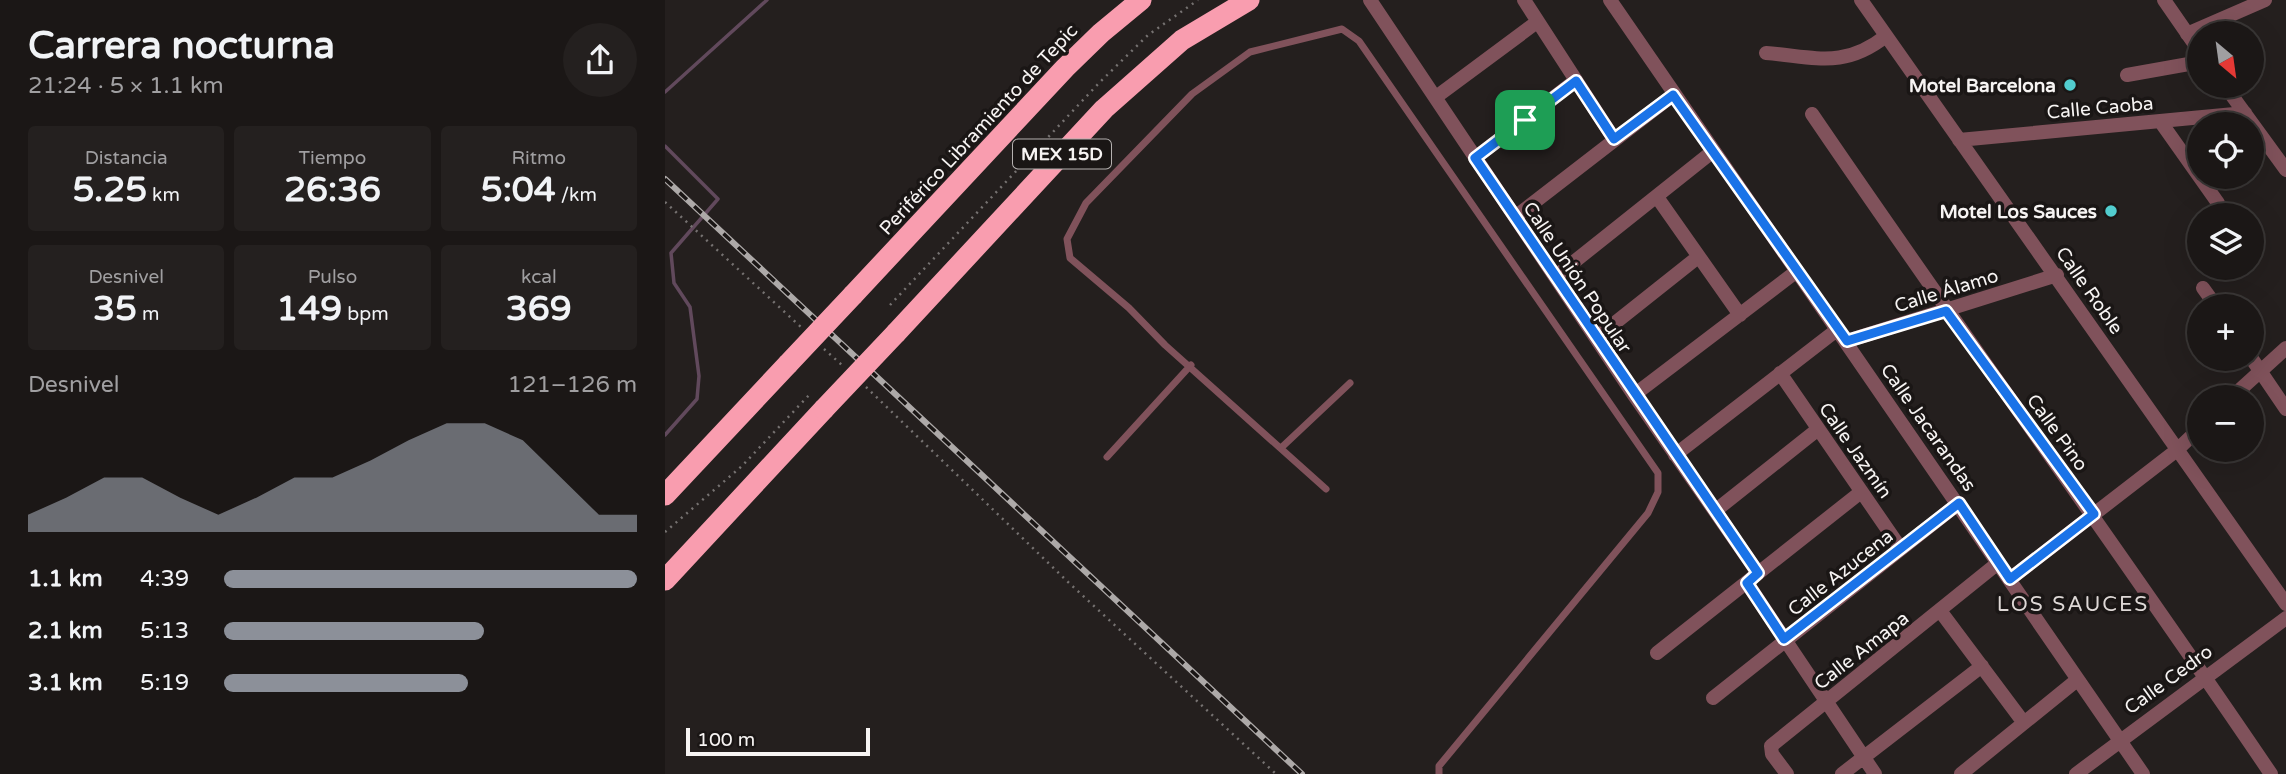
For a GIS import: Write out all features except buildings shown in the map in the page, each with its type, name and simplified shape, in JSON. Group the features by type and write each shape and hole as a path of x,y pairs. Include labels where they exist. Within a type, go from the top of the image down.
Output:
{"highway":[{"name":"Periférico Libramiento de Tepic","path":"665,495 1065,68 1141,0"},
{"name":"MEX 15D","path":"665,580 817,401 896,333 1104,109 1182,40 1249,0"}],"street":[{"name":"Calle Unión Popular","path":"1370,0 1715,511 1784,639 1875,774"},
{"path":"1524,0 1614,139"},
{"name":"Calle Jacarandas","path":"1610,0 1673,95 1959,503 2143,774"},
{"name":"Calle Roble","path":"1861,0 2286,604"},
{"path":"2164,0 2187,34"},
{"path":"2217,21 2265,0"},
{"path":"1436,96 1537,22"},
{"path":"1766,53 1849,58 1868,50 1886,36"},
{"path":"2127,75 2187,64"},
{"path":"1475,158 1576,81"},
{"path":"1515,217 1673,95"},
{"name":"Calle Pino","path":"1812,114 1946,311 2094,514 2271,774"},
{"name":"Calle Caoba","path":"1959,140 2187,118"},
{"path":"2160,121 2218,203"},
{"path":"2264,139 2286,170"},
{"path":"1555,277 1713,152"},
{"path":"1657,197 1740,315"},
{"path":"1596,338 1698,257"},
{"path":"1635,395 1797,271"},
{"name":"Calle Álamo","path":"1847,341 2057,275"},
{"path":"2203,288 2207,294"},
{"path":"1675,455 1838,329"},
{"path":"2264,360 2286,348"},
{"path":"2260,371 2286,409"},
{"name":"Calle Jazmín","path":"1780,373 1901,549"},
{"path":"1715,511 1817,430"},
{"path":"2010,579 2187,440"},
{"path":"1657,653 1861,492"},
{"name":"Calle Azucena","path":"1713,698 1784,639 1959,503"},
{"name":"Calle Amapa","path":"1787,774 1772,754 1772,746 1941,612 1998,563"},
{"path":"1941,612 2024,723"},
{"name":"Calle Cedro","path":"2076,774 2286,618"},
{"path":"1842,774 1865,759 1982,666"},
{"path":"1961,774 2077,680"}],"lane":[{"path":"1326,489 1070,258 1067,239 1086,203 1192,94 1250,52 1342,29 1359,41 1658,472 1658,492 1648,513 1439,766 1439,774"},
{"path":"1107,457 1191,365"},
{"path":"1282,447 1350,383"}],"path":[{"path":"890,305 1100,82 1148,35 1198,0"},
{"path":"665,202 805,331"},
{"path":"815,340 845,367"},
{"path":"864,386 1078,591 1276,774"},
{"path":"665,532 817,401"}],"waterway":[{"path":"665,92 767,0"},
{"path":"665,146 718,199 671,253 674,283 690,307 699,376 697,399 665,435"}],"railway":[{"path":"665,179 1302,774"}],"place":[{"name":"Motel Barcelona","path":"2070,85"},
{"name":"Motel Los Sauces","path":"2111,211"}],"district":[{"name":"LOS SAUCES","path":"2073,604"}],"route":[{"path":"1576,81 1614,139 1673,95 1847,341 1946,311 2094,514 2010,579 1959,503 1784,639 1747,583 1758,573 1475,158 1525,120 1576,81"}]}
